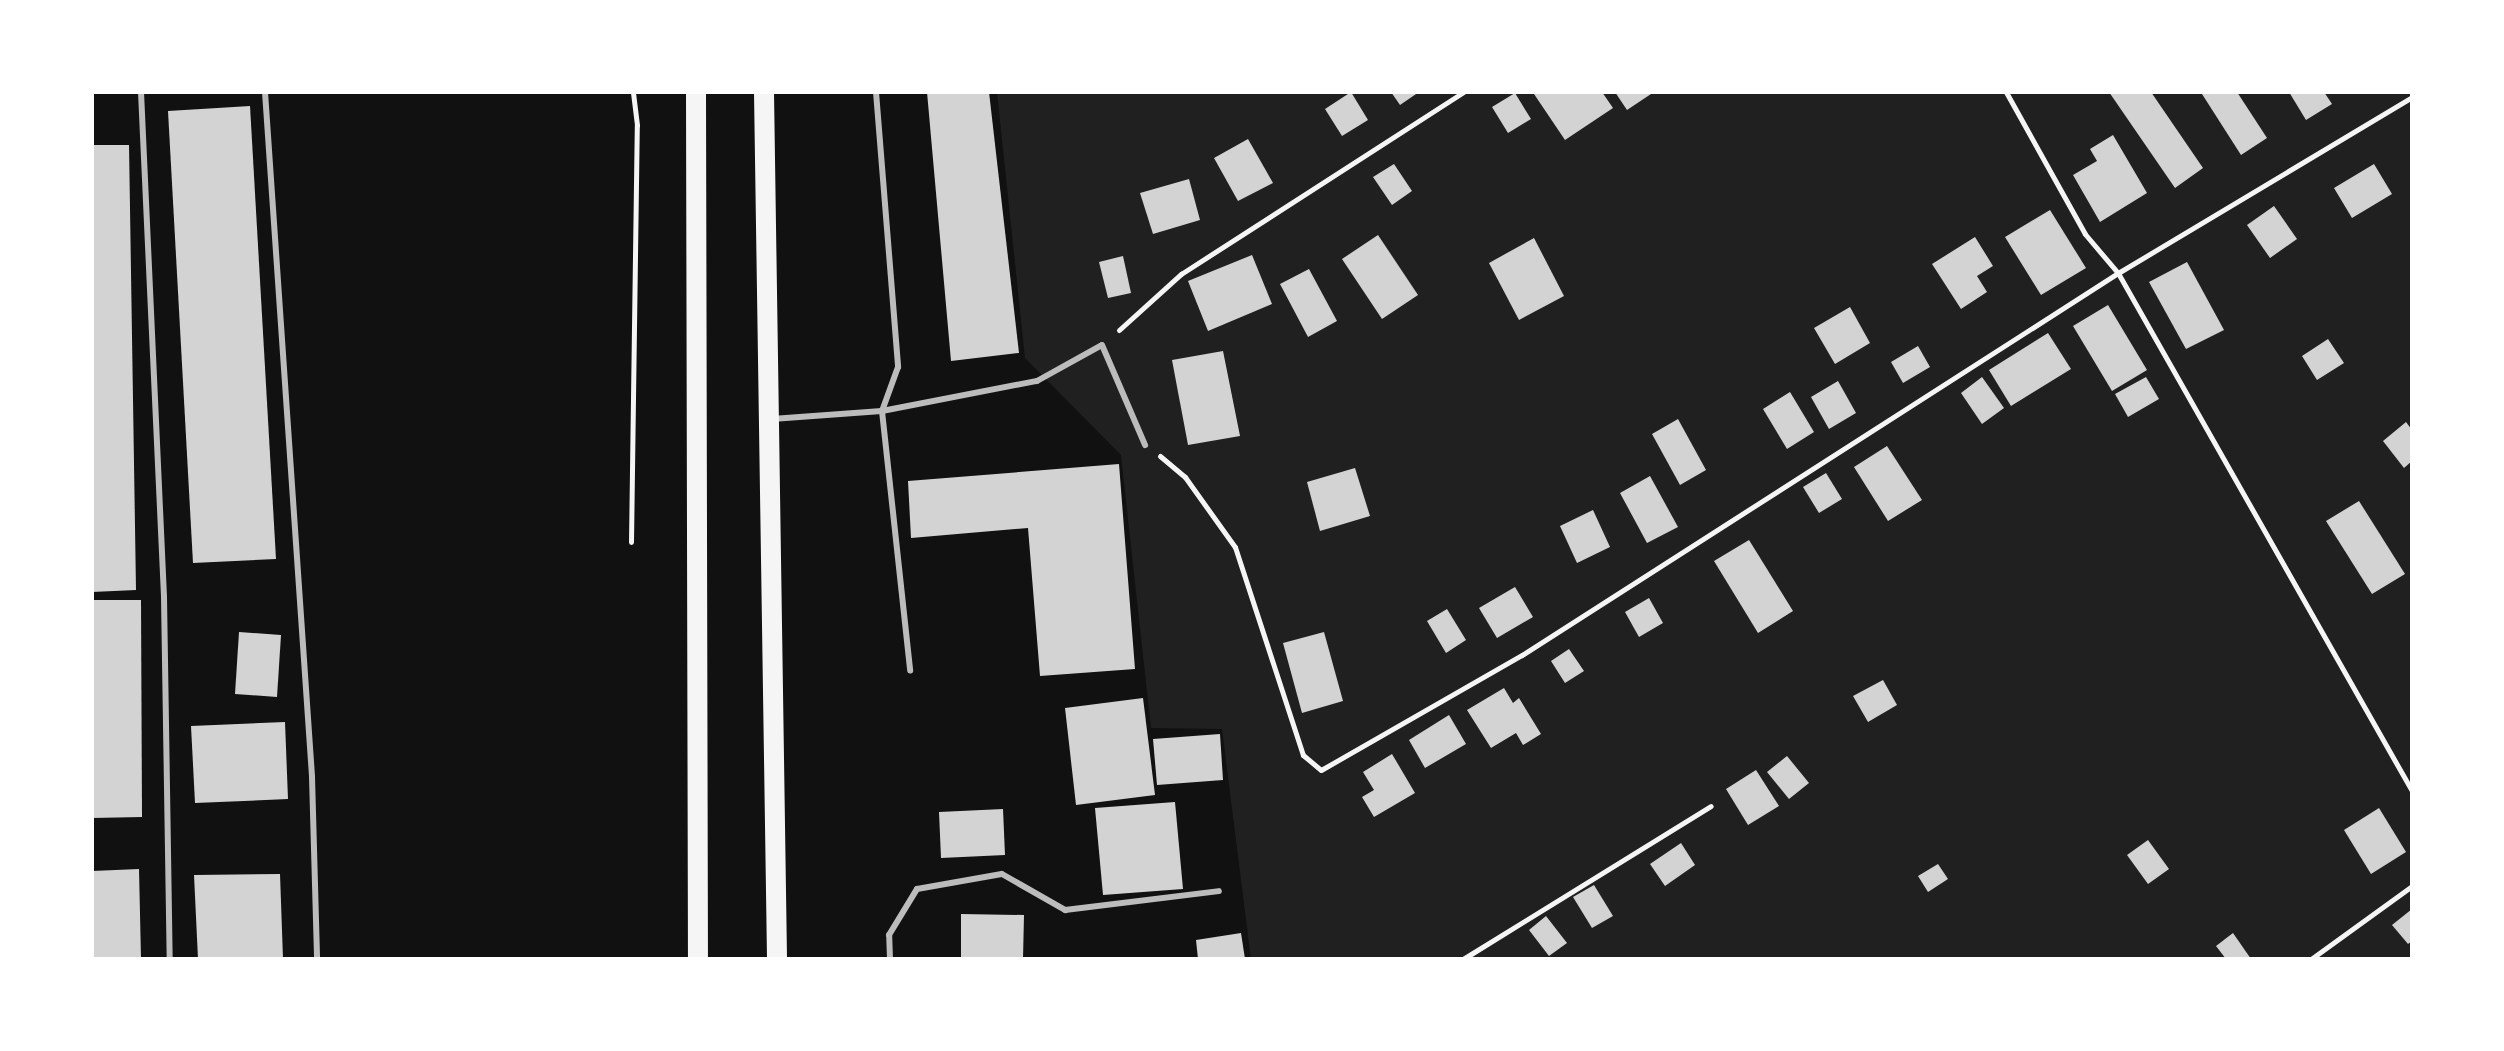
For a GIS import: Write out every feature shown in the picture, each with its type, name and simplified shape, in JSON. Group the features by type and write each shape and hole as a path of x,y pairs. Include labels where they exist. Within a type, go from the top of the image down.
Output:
{"main road":[{"path":"696,92 698,959"},
{"path":"764,92 777,959"}],"lane":[{"path":"141,92 164,597 170,959"},
{"path":"265,92 312,777 317,959"},
{"path":"876,92 898,367 882,411 910,670"},
{"path":"768,419 882,411 1037,381 1102,345 1145,445"},
{"path":"890,959 889,935 917,889 1002,874 1065,910 1219,891"}],"path":[{"path":"631,542 637,125 633,92"},
{"path":"1102,345 1181,274 1463,92"},
{"path":"2006,92 2085,234 2118,273 2412,791"},
{"path":"1145,445 1185,477 1235,547 1303,755 1321,770 1522,655 2118,273 2412,97"},
{"path":"1463,959 1711,806"},
{"path":"2311,959 2412,886"}],"shaded area":[{"path":"997,92 2412,92 2412,959 1251,959 1222,729 1151,728 1121,455 1025,358"}],"building":[{"path":"927,92 989,92 1019,353 951,361"},
{"path":"1351,92 1368,120 1342,136 1325,109"},
{"path":"1391,92 1419,92 1400,105"},
{"path":"1602,92 1613,108 1565,140 1534,94"},
{"path":"1615,92 1654,92 1627,110"},
{"path":"2109,92 2151,92 2203,168 2175,188"},
{"path":"2237,92 2267,138 2241,155 2202,94"},
{"path":"2289,92 2324,92 2332,104 2306,120"},
{"path":"1515,93 1531,119 1508,133 1492,107"},
{"path":"250,106 276,559 193,563 168,111"},
{"path":"2113,135 2147,193 2100,222 2073,175 2097,161 2090,149"},
{"path":"1248,139 1273,183 1238,201 1214,158"},
{"path":"92,145 129,145 136,590 92,592"},
{"path":"1394,164 1412,191 1392,205 1373,177"},
{"path":"2374,164 2392,194 2352,218 2334,188"},
{"path":"1189,179 1200,220 1153,234 1140,193"},
{"path":"2274,206 2297,239 2270,258 2247,225"},
{"path":"2050,210 2086,268 2041,295 2005,237"},
{"path":"1378,235 1418,295 1382,319 1342,259"},
{"path":"1975,237 1993,266 1977,276 1987,292 1961,309 1932,264"},
{"path":"1534,238 1564,296 1519,320 1489,263"},
{"path":"1252,255 1272,304 1208,331 1188,281"},
{"path":"1123,256 1131,293 1108,298 1099,262"},
{"path":"2187,262 2224,330 2186,349 2149,282"},
{"path":"1309,269 1337,321 1308,337 1280,284"},
{"path":"2108,305 2147,370 2112,391 2073,326"},
{"path":"1850,307 1870,343 1835,364 1814,328"},
{"path":"2048,333 2071,369 2011,406 1989,370"},
{"path":"2328,339 2344,363 2317,380 2302,356"},
{"path":"1918,346 1930,367 1903,383 1891,362"},
{"path":"1223,351 1240,436 1188,445 1172,360"},
{"path":"1982,377 2004,408 1982,424 1961,393"},
{"path":"2146,377 2159,399 2128,417 2115,394"},
{"path":"1838,381 1856,413 1829,429 1811,397"},
{"path":"1790,392 1814,432 1787,449 1763,409"},
{"path":"1678,419 1706,470 1680,485 1652,434"},
{"path":"2406,422 2412,430 2412,461 2404,468 2383,441"},
{"path":"1887,446 1922,500 1888,521 1854,467"},
{"path":"1119,464 1135,669 1040,676 1028,528 911,538 908,481"},
{"path":"1355,468 1370,516 1320,531 1307,482"},
{"path":"1826,473 1842,499 1819,513 1803,487"},
{"path":"1650,476 1678,527 1647,543 1620,493"},
{"path":"2359,501 2405,574 2372,594 2326,521"},
{"path":"1593,510 1610,547 1577,563 1560,526"},
{"path":"1749,540 1793,611 1758,633 1714,561"},
{"path":"1515,587 1533,617 1497,638 1479,608"},
{"path":"1649,598 1663,623 1639,637 1625,612"},
{"path":"92,600 141,600 142,817 92,818"},
{"path":"1447,609 1466,640 1446,653 1427,621"},
{"path":"239,632 281,635 277,697 235,694"},
{"path":"1324,632 1343,701 1302,713 1283,643"},
{"path":"1569,649 1584,671 1565,683 1551,661"},
{"path":"1883,680 1897,705 1868,722 1853,696"},
{"path":"1504,688 1513,703 1519,698 1541,734 1523,745 1516,733 1491,748 1467,710"},
{"path":"1143,698 1155,795 1076,805 1065,708"},
{"path":"1449,715 1466,744 1425,768 1409,740"},
{"path":"285,722 288,799 195,803 191,726"},
{"path":"1220,734 1223,780 1157,785 1153,739"},
{"path":"1392,754 1415,793 1374,817 1362,797 1374,790 1363,772"},
{"path":"1787,756 1809,783 1789,799 1767,772"},
{"path":"1756,770 1779,806 1748,825 1726,789"},
{"path":"1175,802 1183,889 1103,895 1095,808"},
{"path":"2379,808 2406,852 2371,874 2344,830"},
{"path":"1003,809 1005,855 941,858 939,812"},
{"path":"2148,840 2169,869 2148,884 2127,855"},
{"path":"1681,843 1695,865 1665,886 1650,864"},
{"path":"1938,864 1948,879 1928,892 1918,876"},
{"path":"139,869 141,959 92,959 92,871"},
{"path":"280,874 283,959 198,959 194,875"},
{"path":"1594,885 1613,916 1592,928 1573,897"},
{"path":"2412,909 2412,941 2408,944 2392,925"},
{"path":"961,914 1024,915 1023,959 961,959"},
{"path":"1546,916 1567,943 1549,956 1529,930"},
{"path":"1241,933 1245,959 1198,959 1196,940"},
{"path":"2233,933 2251,959 2226,959 2216,946"}]}
